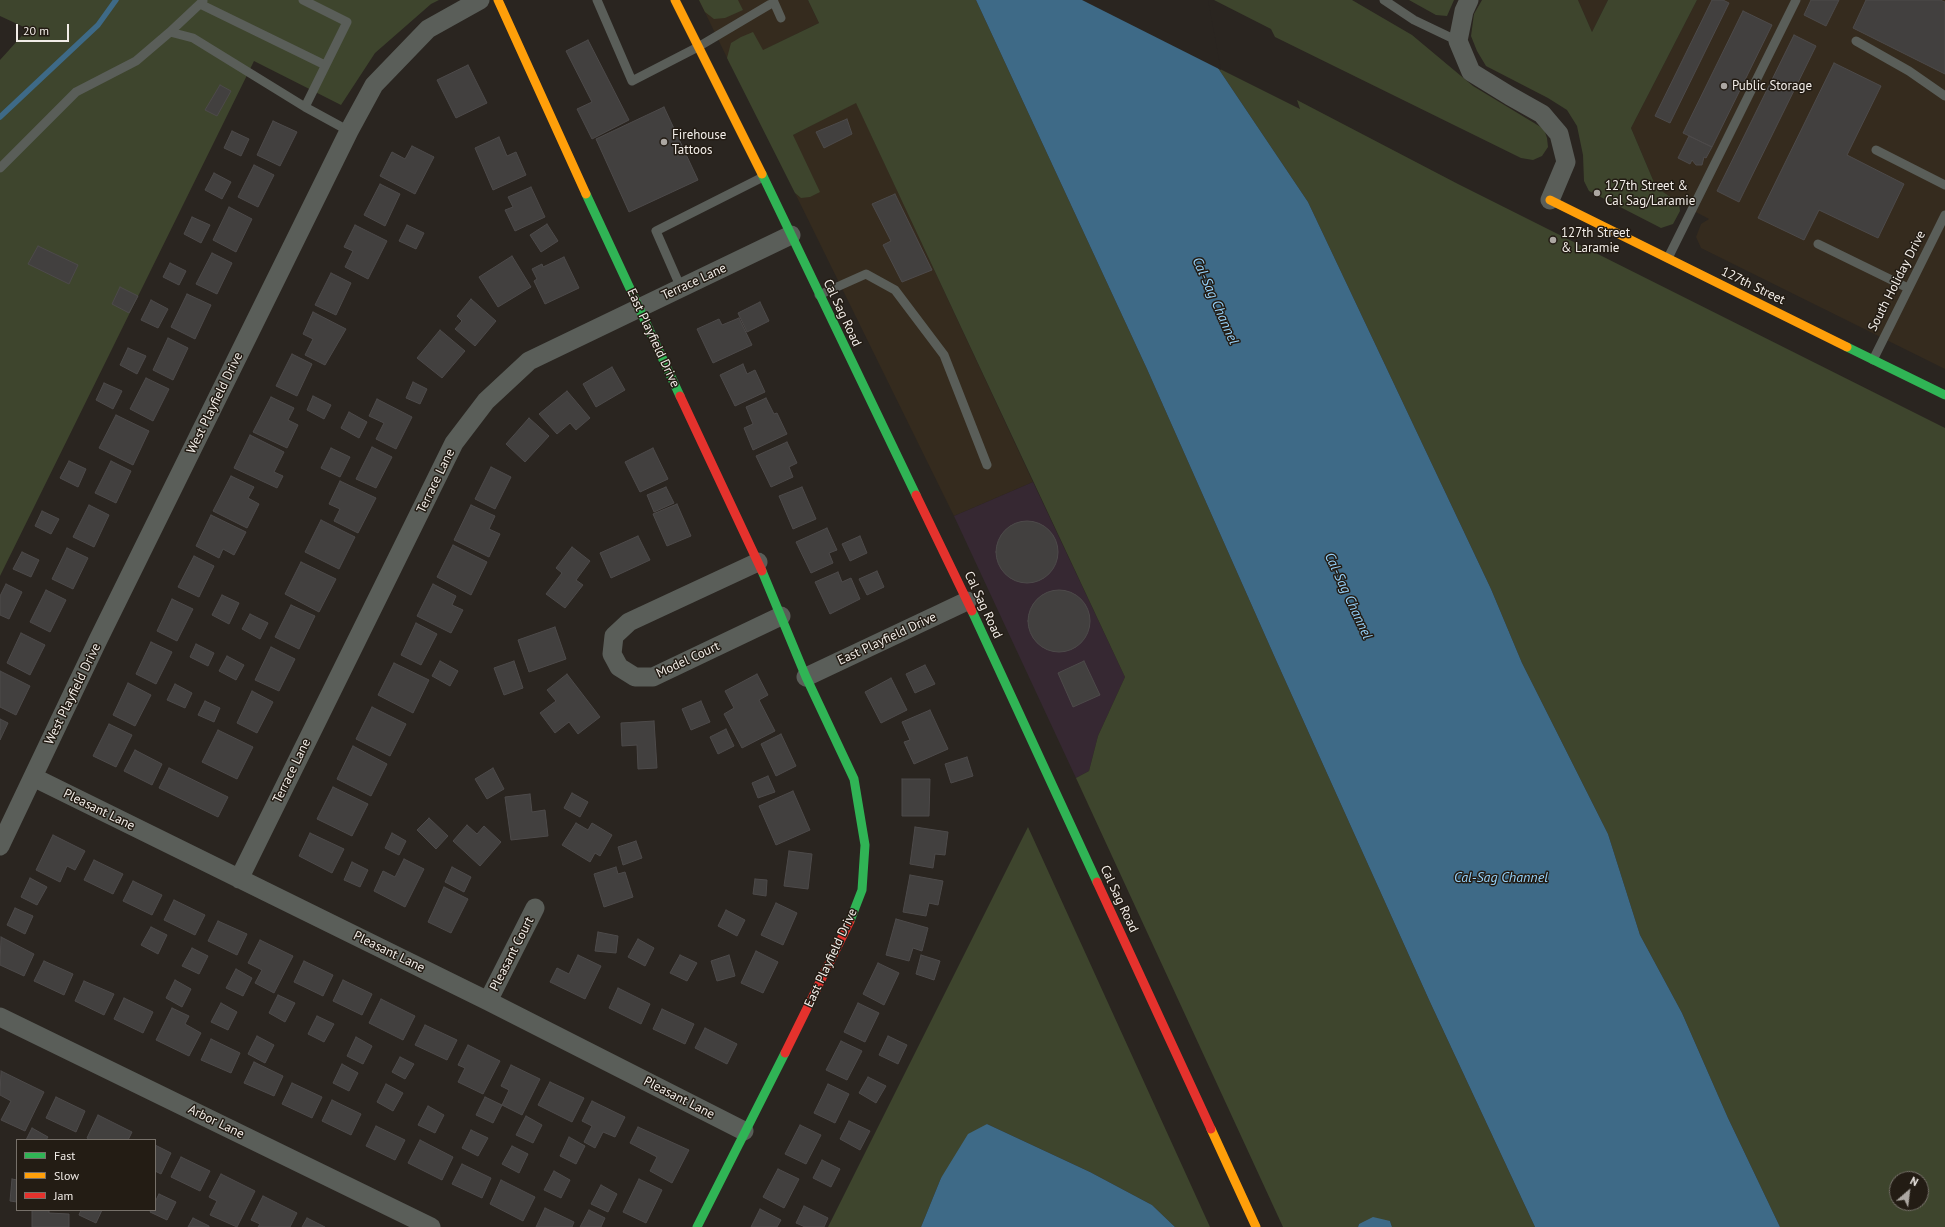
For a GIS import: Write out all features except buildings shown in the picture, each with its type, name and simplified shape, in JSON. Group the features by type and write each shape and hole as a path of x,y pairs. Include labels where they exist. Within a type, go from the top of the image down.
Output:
{"main road":[{"name":"East Playfield Drive","path":"498,0 638,308 758,562 806,677 854,779 865,845 862,890 846,932 744,1131 697,1227"},
{"name":"Cal Sag Road","path":"675,0 763,177 967,601 1256,1227"},
{"name":"127th Street","path":"1550,200 1945,395"}],"street":[{"name":"West Playfield Drive","path":"0,846 102,633 349,131 374,85 428,29 480,0"},
{"path":"1469,0 1464,11 1458,41 1471,72 1542,114 1559,134 1566,162 1550,200"},
{"name":"Terrace Lane","path":"239,879 454,443 486,401 529,361 791,235"},
{"name":"Model Court","path":"758,562 628,622 614,636 612,654 619,667 635,677 653,677 781,616"},
{"name":"East Playfield Drive","path":"806,677 967,601"},
{"name":"Pleasant Lane","path":"33,777 488,1001 744,1131"},
{"name":"Pleasant Court","path":"488,1001 535,908"},
{"name":"Arbor Lane","path":"0,1017 431,1227"}],"lane":[{"path":"303,0 347,22 305,107"},
{"path":"1384,0 1414,20 1458,41"},
{"path":"1668,258 1796,0"},
{"path":"600,1 632,81 698,47 774,1 781,18"},
{"path":"0,168 76,92 136,61 202,2 325,65"},
{"path":"170,32 193,38 305,107 349,131"},
{"path":"1856,41 1909,71 1945,96"},
{"path":"1876,150 1945,185"},
{"path":"681,288 656,231 763,177"},
{"name":"South Holiday Drive","path":"1872,360 1945,215"},
{"path":"1818,244 1908,288"},
{"path":"819,295 866,274 896,290 944,355 987,465"}],"shaded area":[{"path":"699,0 808,0 819,23 731,66"},
{"path":"1578,0 1608,0 1592,32"},
{"path":"1697,0 1945,0 1945,369 1701,248 1696,237 1701,224 1709,219 1679,203 1656,187 1631,128"},
{"path":"856,102 1033,482 954,516 795,193 801,198 793,135"},
{"path":"1033,482 1125,677 1098,736 1089,771 1076,778 954,516"}],"green space":[{"path":"0,0 439,0 431,4 375,53 341,105 254,61 0,576 0,60 28,29 0,16"},
{"path":"699,0 738,0 743,10 725,18 714,19 705,12"},
{"path":"808,0 976,0 1147,369 1430,1002 1535,1227 1392,1227 1390,1221 1359,1224 1358,1227 1283,1227 1076,778 1089,771 1098,736 1125,677 856,103 793,135 820,192 810,197 801,198 795,193 727,58 731,43 753,32 763,50 819,23"},
{"path":"1214,0 1352,0 1412,35 1473,86 1544,129 1548,147 1542,156 1533,160 1521,158 1275,37 1271,29"},
{"path":"1409,0 1454,0 1447,16 1436,15"},
{"path":"1482,0 1578,0 1592,32 1608,0 1697,0 1631,128 1656,187 1679,203 1680,211 1673,224 1661,228 1589,191 1584,181 1583,155 1577,126 1567,110 1548,98 1486,66 1477,51 1471,36 1474,14"},
{"path":"1218,68 1300,109 1297,100 1458,184 1945,428 1945,1227 1780,1227 1728,1118 1682,1013 1640,935 1608,834 1522,663 1491,589 1308,202"},
{"path":"1028,827 1210,1227 1175,1227 1152,1205 1090,1172 987,1124 941,1178 921,1227 828,1227"}],"water":[{"name":"Cal-Sag Channel","path":"976,0 1206,0 1218,68 1308,202 1491,589 1522,663 1608,834 1640,935 1682,1013 1728,1118 1780,1227 1535,1227 1430,1002 1147,369"},
{"path":"987,1124 1090,1172 1152,1205 1175,1227 921,1227 941,1178 968,1134"},
{"path":"1373,1217 1390,1221 1392,1227 1358,1227 1359,1224"}],"pier":[{"path":"1082,0 1208,0 1221,70"}],"waterway":[{"path":"0,117 98,25 116,0"}],"traffic: fast":[{"path":"762,174 916,495"},
{"path":"586,194 680,396"},
{"path":"1847,347 1945,395"},
{"path":"762,571 806,677 854,779 865,845 862,890 850,921"},
{"path":"972,611 1097,882"},
{"path":"697,1227 785,1053"}],"traffic: slow":[{"path":"498,0 586,194"},
{"path":"675,0 762,174"},
{"path":"1550,200 1847,347"},
{"path":"1211,1129 1256,1227"}],"traffic: jam":[{"path":"680,396 762,571"},
{"path":"916,495 972,611"},
{"path":"1097,882 1211,1129"},
{"path":"785,1053 850,921"}],"place":[{"name":"Public Storage","path":"1724,86"},
{"name":"Firehouse Tattoos","path":"664,142"},
{"name":"127th Street & Cal Sag/Laramie","path":"1597,193"},
{"name":"127th Street & Laramie","path":"1553,240"}]}
